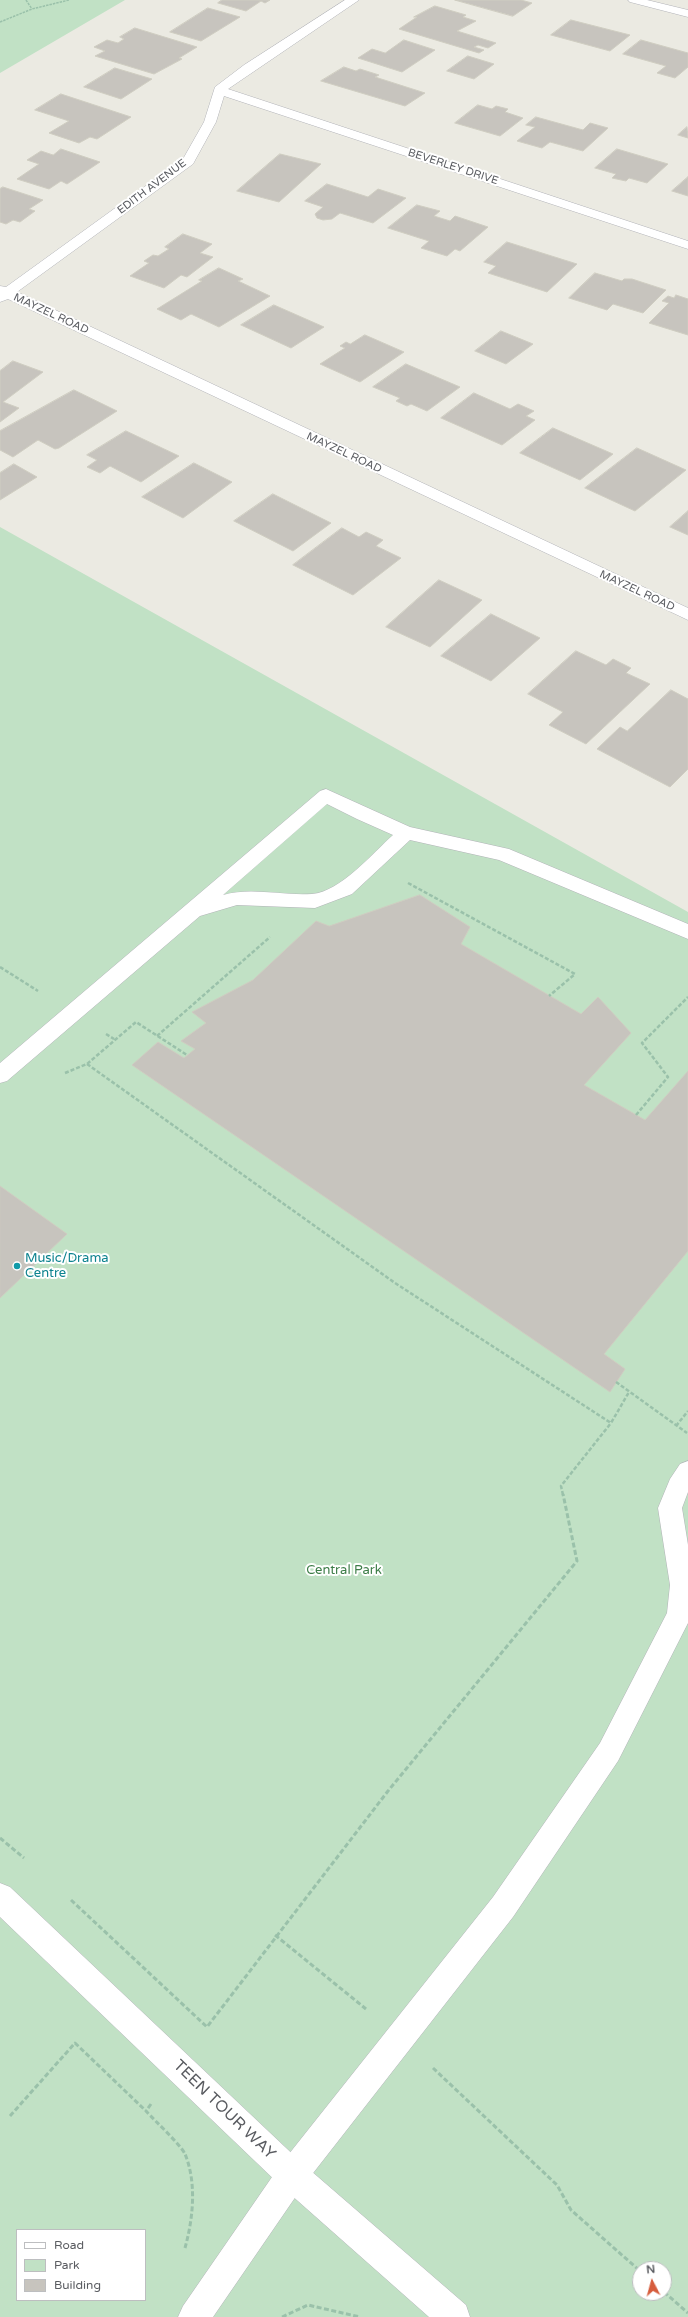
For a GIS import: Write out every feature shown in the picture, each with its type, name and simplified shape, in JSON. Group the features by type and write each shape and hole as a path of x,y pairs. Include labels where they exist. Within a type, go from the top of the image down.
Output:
{"street":[{"path":"219,90 248,68 353,0"},
{"path":"634,0 688,14"},
{"name":"BEVERLEY DRIVE","path":"219,90 688,246"},
{"name":"EDITH AVENUE","path":"2,294 188,161 210,122 219,90"},
{"name":"MAYZEL ROAD","path":"2,294 688,616"},
{"name":"TEEN TOUR WAY","path":"0,1897 292,2175 454,2317"}],"lane":[{"path":"0,1075 326,795 364,815 406,833 503,854 688,932"},
{"path":"193,910 238,898 315,901 345,889 406,833"},
{"path":"194,2317 292,2175 503,1908 609,1752 680,1615 682,1585 670,1508 678,1487 688,1472"}],"path":[{"path":"26,0 32,9"},
{"path":"0,22 32,9 59,4 69,0"},
{"path":"405,881 575,974 550,996"},
{"path":"157,1036 274,934"},
{"path":"636,1115 668,1077 642,1043 688,997"},
{"path":"188,1056 136,1022 88,1064 395,1283 611,1423"},
{"path":"616,1382 688,1434"},
{"path":"146,2111 275,1935 477,1678 578,1561 561,1486 611,1423 629,1392"},
{"path":"676,1426 688,1411"},
{"path":"0,1838 28,1863"},
{"path":"68,1898 207,2027"},
{"path":"275,1935 401,2037 557,2185 571,2210 632,2264"},
{"path":"10,2116 75,2042 146,2111 185,2153 192,2180 192,2224 183,2253"},
{"path":"672,2299 688,2313"},
{"path":"282,2317 308,2305 358,2315 360,2317"}],"green space":[{"path":"0,0 125,0 0,73"},
{"name":"Central Park","path":"0,527 688,912 688,2317 0,2317"}],"building":[{"path":"222,0 270,0 265,3 261,1 246,11 218,3"},
{"path":"455,0 521,0 532,3 513,16"},
{"path":"435,6 466,15 463,17 476,21 457,31 496,43 488,48 478,45 474,47 484,50 479,53 399,29 417,17 414,17"},
{"path":"208,8 240,17 201,41 170,32"},
{"path":"571,20 630,35 610,51 551,35"},
{"path":"135,28 197,47 179,58 182,59 154,74 95,56 105,51 94,47 107,40 118,43 124,39 120,37"},
{"path":"404,40 435,50 402,72 358,58 372,49 385,53"},
{"path":"641,40 688,53 688,67 675,78 657,73 666,66 623,54"},
{"path":"468,56 494,64 474,79 447,71"},
{"path":"344,67 356,71 360,69 379,75 375,77 425,93 405,106 321,81"},
{"path":"115,68 152,79 121,99 84,87"},
{"path":"61,94 131,117 97,139 90,137 79,143 49,133 69,121 35,110"},
{"path":"478,105 492,109 496,106 508,109 505,112 523,118 500,136 455,123"},
{"path":"536,117 583,130 590,123 608,128 583,151 550,142 542,148 517,141 535,127 526,125"},
{"path":"687,127 688,138 678,135"},
{"path":"61,149 100,162 67,184 61,181 49,189 17,179 39,164 27,160 41,151 53,155"},
{"path":"617,149 668,164 647,183 629,178 626,181 612,178 616,174 595,168"},
{"path":"280,154 321,164 279,202 237,191"},
{"path":"688,177 688,196 672,191"},
{"path":"327,184 368,197 378,189 406,198 373,223 340,213 332,219 323,220 317,218 315,214 323,207 305,201"},
{"path":"3,187 43,200 29,209 35,211 20,222 13,220 6,224 0,222 0,189"},
{"path":"417,205 440,211 434,216 450,221 455,216 488,227 460,251 455,249 447,256 421,248 429,241 388,228"},
{"path":"183,234 212,244 200,253 213,257 187,277 181,275 164,288 130,276 149,263 144,261 153,255 158,256 169,249 165,247"},
{"path":"507,242 577,264 547,292 488,273 496,266 484,262"},
{"path":"219,268 243,279 238,281 270,296 219,327 191,314 181,320 157,309 202,281 199,280"},
{"path":"595,273 622,281 624,279 632,279 666,290 643,313 613,304 607,310 569,298"},
{"path":"676,295 688,299 688,335 649,323 669,303 662,301 668,296 674,298"},
{"path":"274,305 324,327 291,348 241,325"},
{"path":"501,331 533,344 506,364 475,351"},
{"path":"365,335 404,352 360,382 320,364 345,348 340,346 346,342 350,344"},
{"path":"13,361 43,372 3,402 19,408 0,422 0,371"},
{"path":"406,364 460,387 427,411 411,404 407,406 396,401 400,398 373,387"},
{"path":"74,390 117,411 59,448 55,449 38,440 13,457 0,450 0,431"},
{"path":"474,393 510,409 518,404 534,411 526,416 535,420 502,445 441,418"},
{"path":"553,428 613,454 580,480 520,453"},
{"path":"126,431 179,456 141,482 110,466 100,473 87,467 97,460 87,455"},
{"path":"637,448 686,470 635,511 585,488"},
{"path":"194,463 232,482 183,518 142,497"},
{"path":"14,464 37,477 0,500 0,473"},
{"path":"273,494 331,523 293,551 234,521"},
{"path":"688,511 688,535 670,527"},
{"path":"342,528 359,537 366,532 383,540 376,546 401,558 353,595 293,565"},
{"path":"439,580 482,600 430,647 386,627"},
{"path":"491,614 540,638 491,681 441,656"},
{"path":"576,651 606,665 613,659 631,668 626,673 650,684 586,744 549,725 563,712 528,694"},
{"path":"671,690 688,699 688,769 670,787 597,749 620,727 627,731"},
{"path":"420,895 470,927 461,944 581,1014 598,997 631,1033 584,1085 645,1120 688,1071 688,1251 604,1354 625,1369 610,1392 132,1065 158,1042 184,1058 195,1049 181,1041 206,1023 192,1012 253,980 316,921 329,926"},
{"name":"Music/Drama Centre","path":"0,1186 67,1234 0,1298"}],"place":[{"name":"Music/Drama Centre","path":"17,1266"}]}
